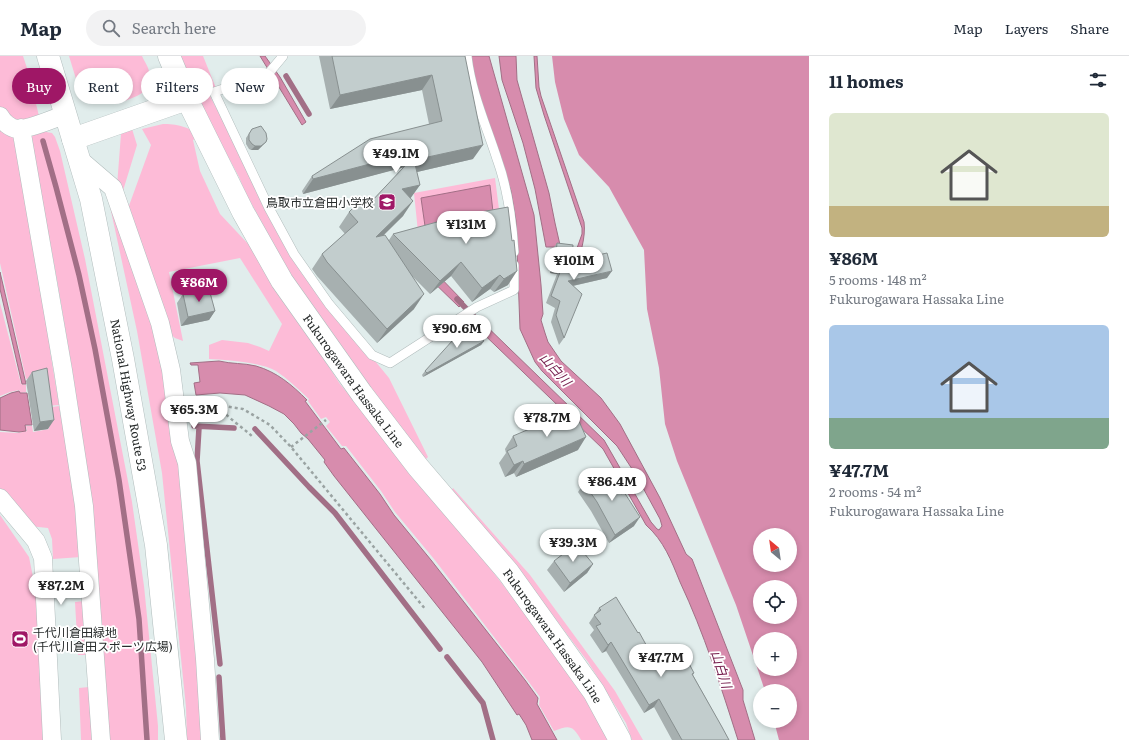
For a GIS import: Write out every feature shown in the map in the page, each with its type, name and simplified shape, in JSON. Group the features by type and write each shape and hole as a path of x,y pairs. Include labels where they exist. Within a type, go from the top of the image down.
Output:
{"main road":[{"name":"National Highway Route 53","path":"48,56 91,199 123,359 156,545 176,740"},
{"name":"Fukurogawara Hassaka Line","path":"168,57 173,68"},
{"path":"76,148 176,104"},
{"name":"Fukurogawara Hassaka Line","path":"189,104 243,212 282,281 362,394 418,467 508,572 594,692 620,740"}],"street":[{"path":"0,116 2,120 10,126 19,129 33,126 66,114"},
{"path":"21,128 84,506 100,740"},
{"path":"76,148 113,188 160,323 171,370 180,441 187,463 205,659 210,740"},
{"path":"0,498 36,541 44,558 52,740"}],"lane":[{"path":"283,56 268,74 214,92 294,254 329,304 372,355 390,363 477,307 514,290 513,240 508,195 498,160 474,92 467,56"}],"path":[{"path":"175,404 211,404 243,410 270,425 292,446 426,610"},
{"path":"217,406 253,437"},
{"path":"292,446 326,420"}],"shaded area":[{"path":"0,56 23,56 27,68 12,68 12,104 36,104 39,116 24,122 7,117 0,107"},
{"path":"69,56 142,56 148,68 141,68 141,94 133,98 133,68 74,68 74,72"},
{"path":"179,56 203,56 208,68 183,68"},
{"path":"213,102 302,274 307,278 389,378 428,457 426,459 377,400 294,281 245,192 239,177 199,104 213,104"},
{"path":"163,124 173,124 187,128 198,137 193,140 200,171 220,214 251,247 340,384 480,555 534,625 579,688 609,740 581,740 576,731 567,727 554,731 539,705 540,697 434,559 395,512 381,491 346,446 342,446 326,426 330,422 326,417 321,419 308,401 309,399 285,377 270,368 243,362 209,359 209,345 222,340 248,343 269,351 282,324 240,258 169,272 183,341 175,338 169,333 126,214 151,145 142,129"},
{"path":"0,126 14,138 50,322 50,351 59,405 46,406 41,376 26,379 0,263"},
{"path":"132,129 137,145 122,194 117,186 121,134"},
{"path":"40,132 52,133 60,151 85,259 132,502 144,586 158,726 158,740 109,740 84,448 57,280 31,139 33,134"},
{"path":"495,178 500,217 418,232 414,193"},
{"path":"106,188 156,331 181,473 204,740 187,740 186,707 162,473 137,331"},
{"path":"0,303 21,384 26,385 26,392 20,393 19,390 0,396"},
{"path":"59,406 74,488 81,557 53,559 52,539 48,528 29,526 0,488 0,432 18,433 27,431 26,426 32,426 33,432 49,429 46,408"},
{"path":"453,488 530,575 615,691 643,740 632,740 626,723 588,662 520,572 451,491"},
{"name":"千代川倉田緑地 (千代川倉田スポーツ広場)","path":"0,515 29,557 36,592 44,740 0,740"},
{"path":"84,601 87,655 78,655 75,602"},
{"path":"89,687 92,740 81,740 79,688"}],"green space":[{"path":"552,56 809,56 809,740 779,740 776,728 797,728 797,684 763,684 760,676 797,676 797,632 753,632 753,655 736,605 677,461 665,424 659,368 647,309 644,250 609,187 579,155 564,119 555,82"}],"water":[{"path":"260,56 265,56 274,68 267,68"},
{"name":"山白川","path":"471,56 489,56 534,215 543,314 541,320 548,342 561,361 601,398 620,424 660,498 686,554 692,559 743,690 743,700 755,740 738,740 719,680 704,640 689,601 670,559 658,538 646,525 603,449 470,321 477,317 604,440 651,522 659,530 662,526 660,519 636,475 617,446 542,371 535,362 520,329 516,221 511,191 475,86"},
{"path":"499,56 516,56 517,80 549,193 560,245 558,247 546,247 535,189 523,143 502,80"},
{"path":"534,56 537,56 541,96 584,222 581,252 576,269 573,268 576,251 582,234 582,228 536,88"},
{"path":"279,76 306,122 302,125 279,87"},
{"path":"490,185 493,212 425,226 421,198"},
{"path":"399,235 464,302 459,307 392,242"},
{"path":"0,272 26,384 22,384 0,289"},
{"path":"219,361 256,366 271,372 296,389 307,400 305,401 341,449 344,448 380,494 394,515 525,680 538,698 537,704 557,740 532,740 526,725 519,714 517,715 482,662 334,476 324,462 325,460 308,439 284,414 245,395 220,393 196,395 194,383 200,382 198,365 191,365 190,363"},
{"path":"19,391 20,393 27,393 32,425 25,425 26,431 19,432 0,430 0,398"}],"building":[{"path":"332,56 465,56 483,145 414,160 420,185 402,189 413,201 376,237 385,235 424,294 387,329 327,262 322,254 358,222 349,212 365,196 370,203 419,151 313,179 312,176 370,139 442,121 432,75 340,95"},
{"path":"261,126 266,133 267,139 261,146 255,146 249,140 249,134 252,129"},
{"path":"508,207 512,241 514,240 517,271 504,279 500,275 482,288 461,262 440,281 393,234 459,216"},
{"path":"557,243 573,245 572,261 607,253 612,271 568,281 582,294 564,338 556,315 560,301 551,296 562,267 555,265"},
{"path":"209,289 215,311 188,317 183,294"},
{"path":"475,329 484,341 427,373 425,371 453,340"},
{"path":"47,368 54,420 40,422 32,372"},
{"path":"574,410 586,437 524,464 523,461 514,465 507,451 517,446 513,436"},
{"path":"605,470 621,494 624,492 640,517 615,535 597,502 584,483"},
{"path":"572,547 574,549 579,547 593,564 570,583 554,561"},
{"path":"616,597 638,633 639,632 660,670 685,656 694,673 692,674 729,740 682,740 659,699 649,705 611,642 608,645 596,626 601,624 594,615 601,610 599,608"}],"waterway":[{"path":"286,76 309,114"},
{"path":"43,141 79,275 95,349 119,480 139,619 147,740"},
{"path":"457,299 479,322"},
{"path":"194,426 234,428"},
{"path":"199,428 197,461 220,664"},
{"path":"255,429 335,513 440,649"},
{"path":"447,657 483,703 493,740"},
{"path":"219,677 223,740"}],"place":[{"name":"鳥取市立倉田小学校","path":"387,202"},
{"name":"千代川倉田緑地 (千代川倉田スポーツ広場)","path":"20,639"}]}
